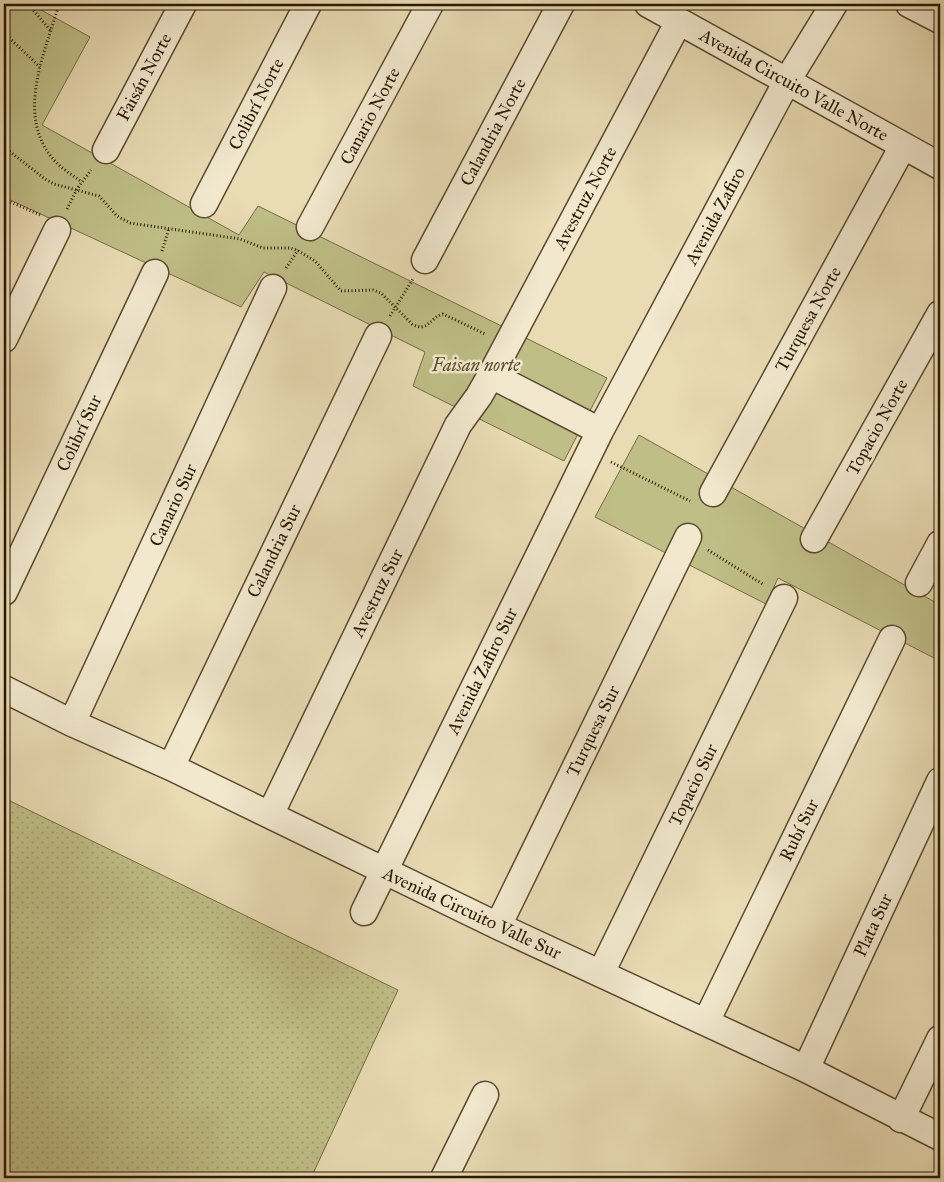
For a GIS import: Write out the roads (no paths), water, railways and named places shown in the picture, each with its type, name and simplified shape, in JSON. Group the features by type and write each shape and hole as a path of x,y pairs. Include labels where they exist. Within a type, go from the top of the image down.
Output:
{"street":[{"name":"Faisán Norte","path":"106,150 183,4"},
{"name":"Colibrí Norte","path":"204,204 308,4"},
{"name":"Canario Norte","path":"310,227 430,4"},
{"name":"Calandria Norte","path":"425,260 561,4"},
{"name":"Avenida Circuito Valle Norte","path":"648,4 940,166"},
{"name":"Avenida Zafiro","path":"595,442 787,81 834,4"},
{"path":"915,5 940,20"},
{"name":"Avestruz Norte","path":"491,375 679,21"},
{"name":"Turquesa Norte","path":"704,498 903,146"},
{"path":"4,339 58,227"},
{"name":"Colibrí Sur","path":"4,592 155,273"},
{"name":"Canario Sur","path":"72,723 273,288"},
{"name":"Topacio Norte","path":"814,540 940,314"},
{"name":"Calandria Sur","path":"171,767 378,336"},
{"path":"491,375 595,442"},
{"name":"Avestruz Sur","path":"270,816 458,425 479,396 491,375"},
{"name":"Avenida Zafiro Sur","path":"364,912 595,442"},
{"name":"Turquesa Sur","path":"498,926 688,537"},
{"path":"919,583 940,544"},
{"name":"Topacio Sur","path":"601,973 784,598"},
{"name":"Rubí Sur","path":"706,1022 892,639"},
{"name":"Avenida Circuito Valle Sur","path":"4,689 72,723 171,767 498,926 806,1069 901,1119 940,1137"},
{"name":"Plata Sur","path":"806,1069 940,781"},
{"path":"901,1119 940,1039"},
{"path":"444,1178 486,1095"}],"park label":[{"name":"Faisan norte","path":"476,365"}]}
